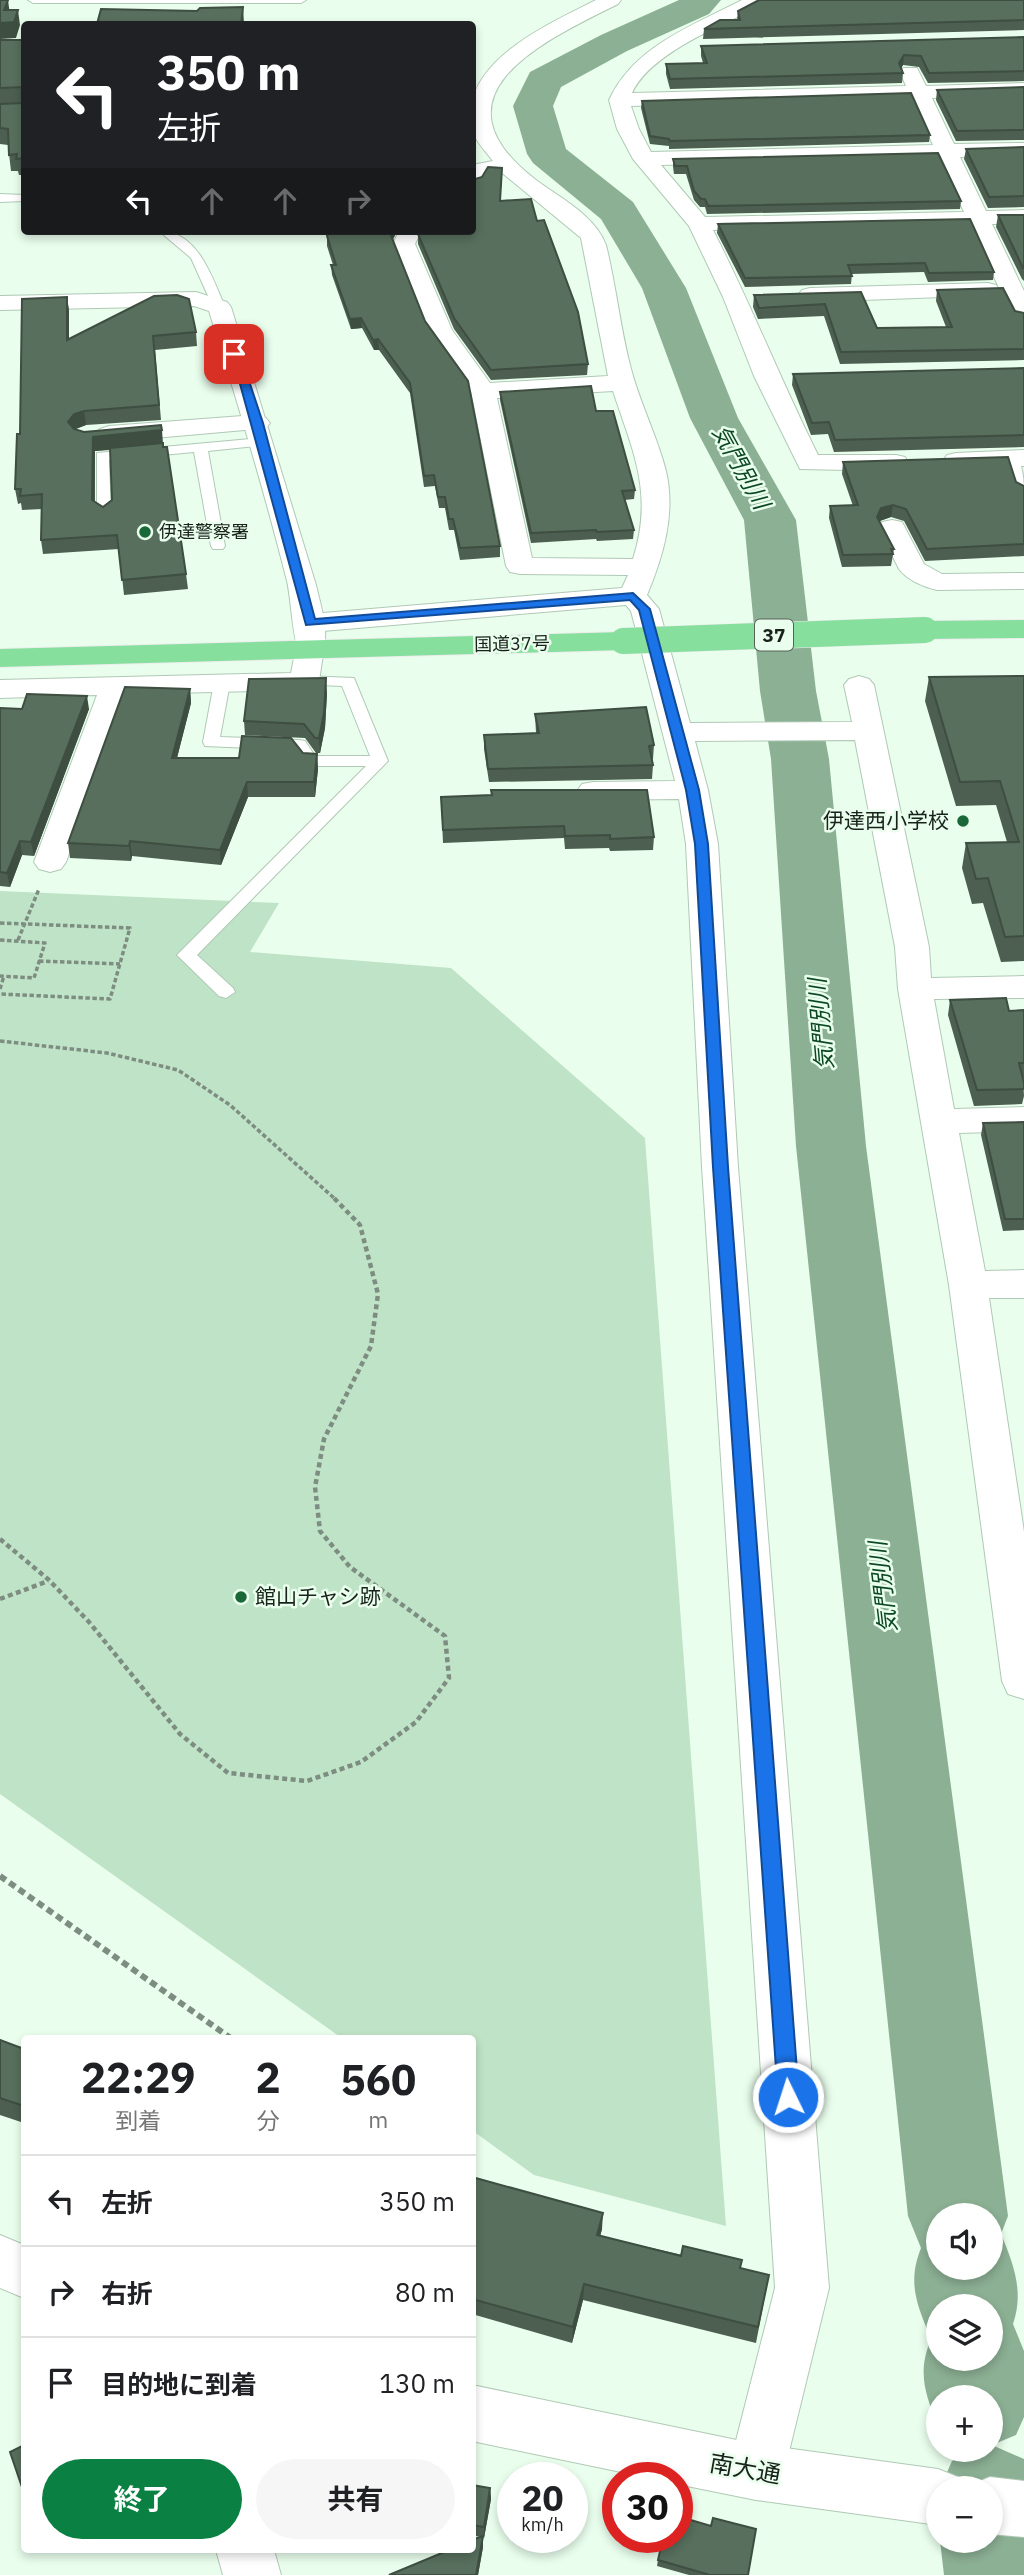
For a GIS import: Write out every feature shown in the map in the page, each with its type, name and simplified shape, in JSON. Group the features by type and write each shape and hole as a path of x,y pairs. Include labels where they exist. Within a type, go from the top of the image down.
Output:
{"highway":[{"name":"国道37号","path":"0,658 310,635 622,641 1024,629"}],"street":[{"path":"611,0 530,41 497,72 482,91 479,108 480,129 506,165 591,234 622,383 655,482 656,526 640,581 645,609 685,731 702,844 721,1181 802,2288 756,2472"},
{"path":"757,0 644,64 629,80 619,100 628,129 643,159 699,224 735,297 766,376 809,463 1018,458"},
{"path":"669,48 709,47"},
{"path":"901,54 976,218 1018,289 1024,316"},
{"path":"619,100 1024,89"},
{"path":"643,159 1024,149"},
{"path":"476,174 478,170 506,165"},
{"path":"699,224 1024,217"},
{"path":"408,235 404,244 440,331 483,391 520,566 640,581"},
{"path":"790,295 1018,289"},
{"path":"735,297 762,296"},
{"path":"0,303 196,299 219,307 260,432 310,635 304,681 0,689"},
{"path":"766,376 793,376"},
{"path":"483,391 622,383"},
{"path":"86,436 260,432"},
{"path":"892,528 913,569 937,582 1024,581"},
{"path":"310,635 640,581"},
{"path":"859,685 855,731 912,947 915,989 937,1122 968,1285 1024,1681"},
{"path":"50,862 115,686"},
{"path":"685,731 855,731"},
{"path":"569,792 693,790"},
{"path":"915,989 1024,988"},
{"path":"937,1122 1024,1119"},
{"path":"968,1285 1024,1284"},
{"path":"0,2261 21,2270"},
{"name":"南大通","path":"476,2414 756,2472 926,2495"},
{"path":"1003,2507 1024,2509"},
{"path":"246,2553 252,2575"}],"lane":[{"path":"33,0 301,0"},
{"path":"0,198 21,198"},
{"path":"170,235 196,256 219,307"},
{"path":"104,515 102,456 200,447 260,432"},
{"path":"200,447 218,546"},
{"path":"1018,458 1024,493"},
{"path":"304,681 348,681 380,761"},
{"path":"222,683 211,742 299,745 310,761 380,761"},
{"path":"226,992 186,955 380,761"}],"path":[{"path":"18,940 50,862"},
{"path":"0,923 130,928 110,999 0,995"},
{"path":"0,940 45,943 34,978 2,976 0,989"},
{"path":"39,961 120,964"},
{"path":"0,1041 107,1053 178,1070 230,1105 318,1182 360,1225 378,1294 371,1346 324,1439 315,1487 320,1531 350,1567 445,1636 449,1678 416,1722 361,1762 307,1782 228,1773 180,1734 89,1622 49,1580 0,1539"},
{"path":"0,1599 49,1580"},
{"path":"0,1875 226,2035"}],"green space":[{"path":"0,891 279,903 250,952 451,968 645,1138 726,2226 534,2175 476,2133 476,2035 337,2035 0,1794"}],"building":[{"path":"0,0 8,0 4,10 18,10 14,22 0,23"},
{"path":"759,0 1024,0 1024,20 704,29 720,20 740,20 738,11"},
{"path":"243,7 241,21 98,21 101,9 197,11 200,8"},
{"path":"1024,37 1024,71 929,73 921,56 904,55 899,63 903,73 670,79 666,64 707,63 701,46"},
{"path":"0,40 21,40 21,87 0,88"},
{"path":"1024,87 1024,130 957,131 937,90"},
{"path":"911,93 930,135 670,141 650,136 642,101"},
{"path":"21,103 21,158 16,159 17,154 9,155 8,129 0,128 0,104"},
{"path":"1024,147 1024,196 989,197 966,149"},
{"path":"938,153 961,201 708,206 705,199 701,199 694,191 687,166 675,166 673,159"},
{"path":"488,167 502,168 500,201 531,199 537,221 544,220 578,312 588,364 491,370 454,318 418,235 476,235 476,179 482,177"},
{"path":"998,215 1024,215 1024,268 1023,268"},
{"path":"970,219 994,272 929,273 925,263 848,265 852,276 745,278 718,224"},
{"path":"391,235 425,321 468,381 500,546 460,548 453,519 449,519 445,497 438,497 434,475 424,476 410,383 378,339 373,340 361,318 350,319 331,265 336,265 327,236"},
{"path":"1003,288 1015,311 1024,313 1024,349 841,352 825,304 759,308 754,295 861,292 877,328 952,327 937,290"},
{"path":"177,295 189,299 196,332 153,336 159,405 84,411 74,414 68,422 74,429 84,432 161,425 162,430 93,437 92,500 103,507 112,500 110,448 163,443 163,447 167,447 186,574 122,580 117,535 41,540 42,494 20,496 21,489 15,489 17,434 20,434 22,299 67,297 67,340 154,296"},
{"path":"1024,368 1024,435 835,440 829,422 812,423 793,374"},
{"path":"591,386 596,411 613,411 635,490 622,491 634,530 531,533 500,392"},
{"path":"1008,457 1016,482 1024,486 1024,544 927,549 906,509 893,505 881,508 877,517 894,549 891,549 893,554 843,555 830,506 858,505 843,462"},
{"path":"1024,676 1024,936 1005,937 988,878 976,879 966,843 1019,842 1000,781 960,782 929,677"},
{"path":"326,678 319,738 315,738 304,724 244,721 249,679"},
{"path":"125,687 190,689 172,758 239,758 242,736 291,738 303,753 317,754 314,782 247,782 220,850 130,841 129,846 68,843"},
{"path":"27,694 87,696 31,842 20,841 7,873 0,872 0,708 22,709"},
{"path":"646,707 654,745 649,746 653,765 488,769 484,735 539,733 535,714"},
{"path":"491,790 647,790 654,837 610,839 610,835 565,836 564,826 443,830 441,797 492,795"},
{"path":"1006,998 1009,1011 1024,1010 1024,1063 1019,1063 1024,1089 977,1090 950,1000"},
{"path":"1024,1122 1024,1219 1005,1219 983,1123"},
{"path":"0,2040 21,2048 21,2105 0,2098"},
{"path":"476,2178 603,2213 597,2235 681,2256 683,2246 742,2260 740,2268 769,2275 758,2327 584,2284 573,2327 476,2300"},
{"path":"21,2446 21,2484 10,2452"},
{"path":"476,2486 490,2488 484,2527 476,2526"},
{"path":"713,2518 756,2529 748,2575 710,2575 658,2560 660,2553 693,2553 693,2521 711,2526"},
{"path":"483,2536 476,2575 389,2575 442,2553 476,2553 476,2539"}],"waterway":[{"name":"気門別川","path":"703,0 696,6 614,43 544,80 533,106 547,154 618,211 664,288 714,418 770,520 788,691 800,759 831,1146 956,2203"},
{"name":"気門別川","path":"966,2280 967,2294"},
{"name":"気門別川","path":"976,2371 978,2385"},
{"name":"気門別川","path":"996,2553 999,2575"}],"place":[{"name":"伊達警察署","path":"145,532"},
{"name":"伊達西小学校","path":"963,821"},
{"name":"館山チャシ跡","path":"241,1597"}],"route":[{"path":"234,354 257,423 311,622 633,596 645,609 693,790 702,844 720,1167 788,2097"}]}
